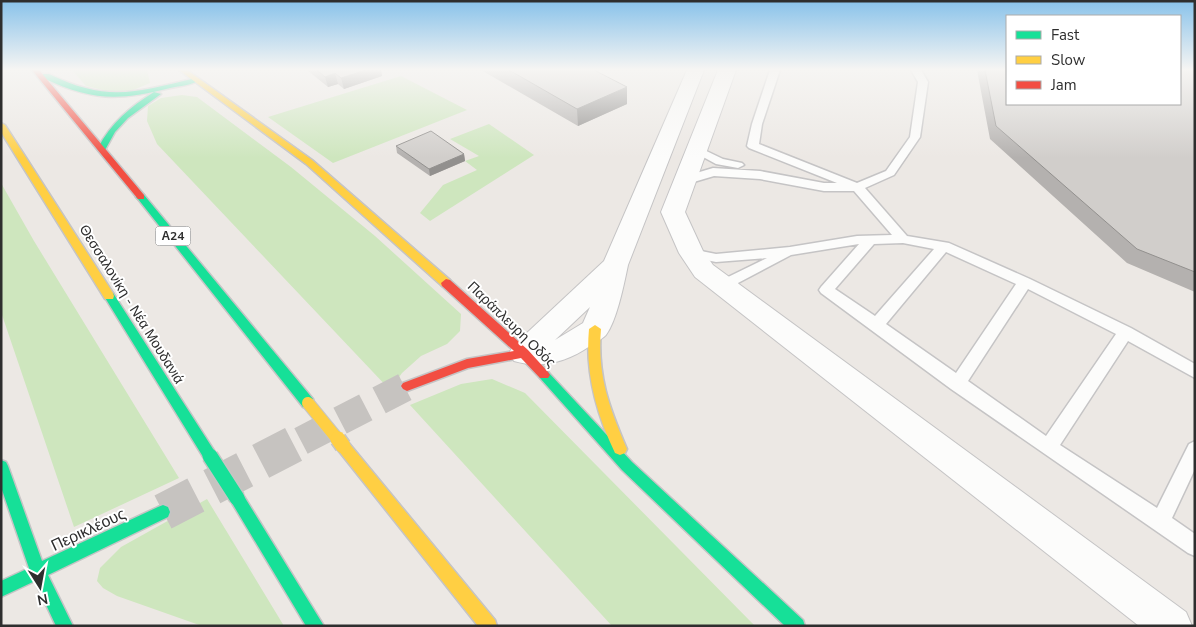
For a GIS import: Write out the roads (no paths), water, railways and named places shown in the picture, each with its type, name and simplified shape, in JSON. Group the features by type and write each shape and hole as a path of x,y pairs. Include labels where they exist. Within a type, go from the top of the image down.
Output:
{"main road":[{"name":"Α24","path":"61,99 489,626"},
{"path":"102,148 108,133 114,125 139,104 148,99"},
{"name":"Παράπλευρη Οδός","path":"223,99 309,162 524,353 627,466 797,626"},
{"name":"Θεσσαλονίκη - Νέα Μουδανιά","path":"1,126 316,626"},
{"path":"595,329 591,350 594,384 627,466"},
{"path":"407,386 467,364 524,353"},
{"path":"1,466 38,571 65,626"},
{"name":"Περικλέους","path":"1,589 163,512"}],"street":[{"path":"524,353 550,353 564,349 595,329 607,298 615,265 684,99"},
{"path":"716,99 687,180 673,212 691,253 704,271 1172,626"},
{"path":"524,353 615,265"}],"lane":[{"path":"765,99 757,124 753,146 858,187 903,239"},
{"path":"687,180 713,172 760,175 824,187 858,187 890,173 915,137 920,99"},
{"path":"698,150 720,162 858,187"},
{"path":"691,253 716,258 790,252 857,240 903,239 944,246 1025,282 1126,332 1195,372"},
{"path":"870,240 826,290 877,324 957,384 1162,521 1195,546"},
{"path":"877,324 944,246"},
{"path":"733,294 732,281 790,252"},
{"path":"957,384 1025,282"},
{"path":"1049,447 1126,332"},
{"path":"1162,521 1195,449"}],"tunnel":[{"path":"301,441 407,386"},
{"path":"163,512 304,439"}]}
